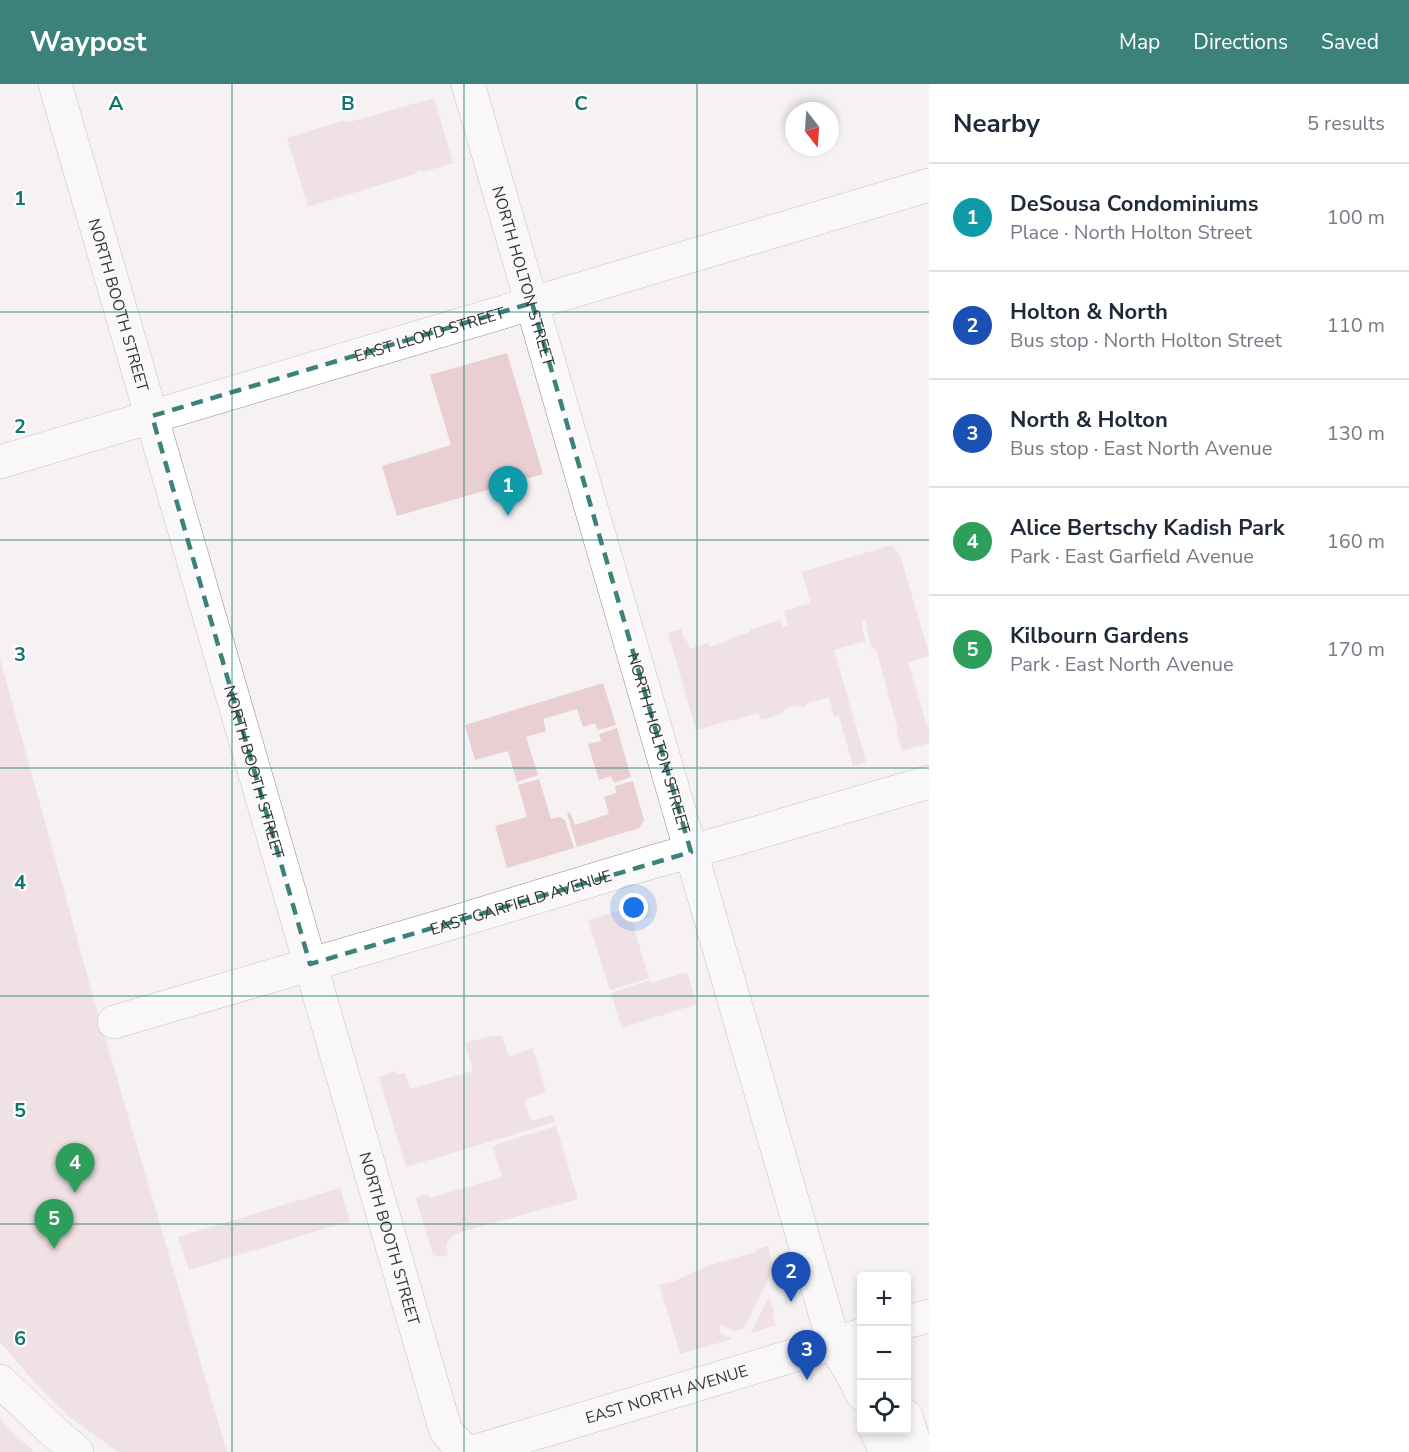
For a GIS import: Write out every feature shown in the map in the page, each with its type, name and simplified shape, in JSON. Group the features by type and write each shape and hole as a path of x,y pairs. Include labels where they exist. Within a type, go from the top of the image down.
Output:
{"street":[{"name":"NORTH BOOTH STREET","path":"56,84 446,1431 465,1452"},
{"name":"NORTH HOLTON STREET","path":"468,84 691,852 848,1339 857,1384"},
{"name":"EAST LLOYD STREET","path":"0,462 929,185"},
{"name":"EAST GARFIELD AVENUE","path":"114,1022 929,782"},
{"path":"911,1321 929,1316"},
{"name":"EAST NORTH AVENUE","path":"473,1452 848,1339"},
{"path":"0,1381 77,1452"},
{"path":"911,1432 917,1452"},
{"path":"878,1434 886,1452"}],"highlighted area":[{"path":"532,303 691,852 310,964 152,416"}],"shaded area":[{"path":"434,98 453,163 424,172 421,170 415,174 308,207 287,138 342,121 350,122"},
{"path":"507,353 543,474 397,516 382,466 451,445 430,375"},
{"path":"892,545 901,558 929,654 929,656 908,662 927,726 929,725 929,743 902,751 877,652 874,648 872,649 865,619 862,620 866,641 834,650 866,762 853,766 839,716 834,717 829,697 807,703 805,707 787,708 781,714 761,720 758,713 696,730 668,633 681,629 690,649 708,643 710,647 780,620 783,627 788,625 784,611 811,603 802,572"},
{"path":"0,659 94,1000 227,1452 118,1452 70,1417 37,1385 0,1342"},
{"path":"603,683 616,725 598,730 595,723 583,727 577,709 543,719 546,731 526,737 538,775 517,782 508,751 475,760 465,725"},
{"path":"617,728 631,777 614,783 611,776 599,780 588,744 601,741 599,734"},
{"path":"539,779 551,819 560,817 565,820 574,848 507,868 495,826 527,817 518,785"},
{"path":"633,781 644,820 639,828 577,847 567,813 570,812 575,825 609,814 604,797 616,793 615,786"},
{"path":"648,902 652,916 632,922 649,978 610,990 588,920"},
{"path":"687,972 697,1004 622,1028 611,993 650,980 651,983"},
{"path":"490,1036 502,1036 509,1056 533,1048 546,1092 524,1100 531,1121 553,1115 555,1122 406,1167 379,1077 396,1071 397,1075 405,1073 410,1089 473,1071 465,1043"},
{"path":"556,1126 578,1199 455,1234 446,1245 448,1255 440,1257 433,1255 416,1198 428,1194 430,1198 502,1177 493,1147"},
{"path":"340,1188 350,1221 189,1270 178,1237"},
{"path":"768,1246 774,1270 744,1328 735,1331 721,1325 719,1332 732,1339 680,1354 659,1284 675,1281 706,1267"},
{"path":"769,1296 776,1325 751,1333"},
{"path":"0,1418 8,1428 34,1452 0,1452"}],"place":[{"name":"DeSousa Condominiums","path":"508,516"},
{"name":"Alice Bertschy Kadish Park","path":"75,1193"},
{"name":"Kilbourn Gardens","path":"54,1249"},
{"name":"Holton & North","path":"791,1302"},
{"name":"North & Holton","path":"807,1380"}]}
